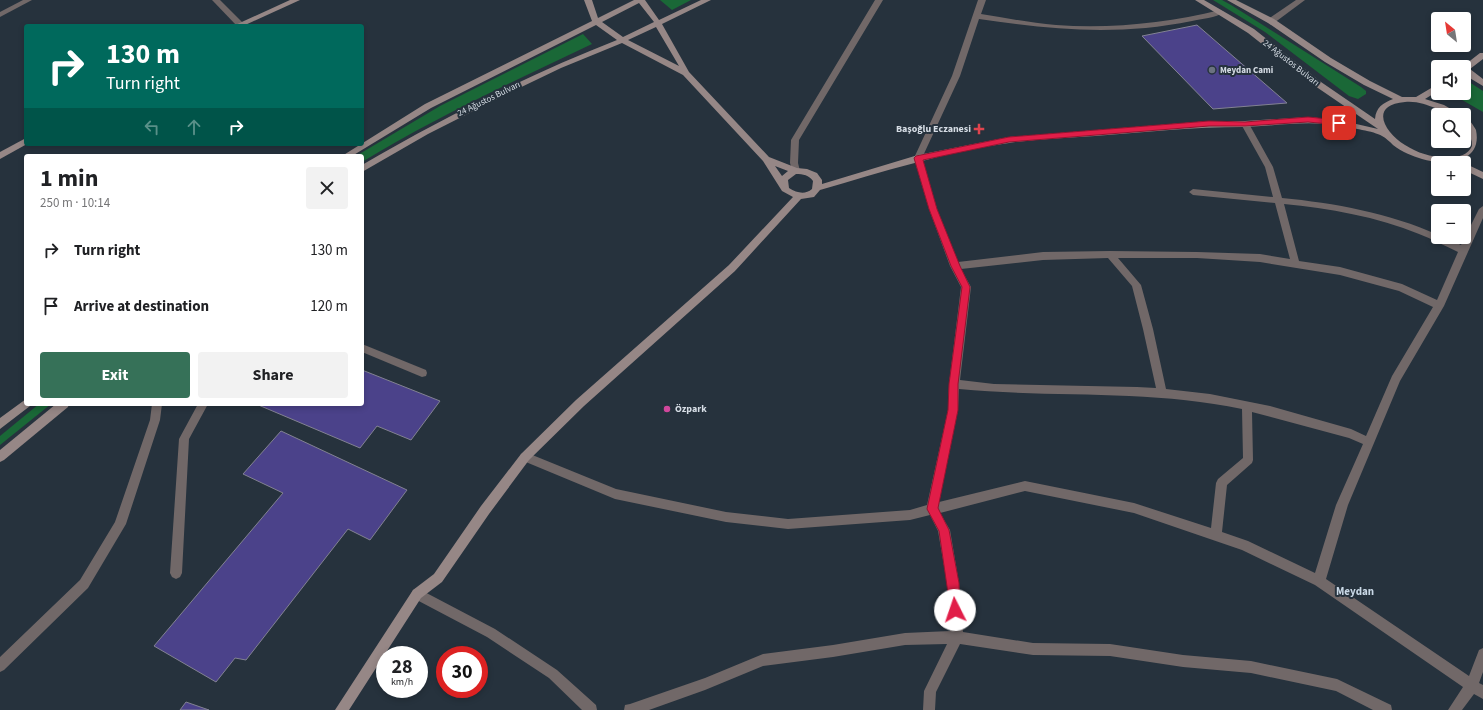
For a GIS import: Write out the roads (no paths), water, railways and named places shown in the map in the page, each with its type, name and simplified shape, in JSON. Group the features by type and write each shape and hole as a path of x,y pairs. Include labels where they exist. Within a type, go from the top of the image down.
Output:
{"main road":[{"path":"241,24 296,0"},
{"path":"588,0 596,21 622,40 686,73"},
{"path":"364,145 428,106 640,0 658,23 675,49 686,73 766,159 785,189 791,194 806,196 814,193 818,188 819,182 811,173 796,171 766,159"},
{"path":"658,23 707,0"},
{"name":"24 Ağustos Bulvarı","path":"1198,0 1251,31 1318,84 1384,131 1400,145 1417,154 1431,158"},
{"path":"1231,0 1271,21 1328,60 1367,83 1401,100"},
{"name":"24 Ağustos Bulvarı","path":"364,168 458,114 558,66 622,40 658,23"},
{"path":"1471,64 1483,55"},
{"path":"1471,75 1483,83"},
{"path":"1417,100 1431,91"},
{"path":"1384,131 1379,118 1381,109 1389,103 1401,100 1417,100 1435,104 1443,108"},
{"path":"818,188 918,158 1009,140 1209,124 1245,124 1308,120 1339,123 1384,131"},
{"path":"1469,156 1480,147 1476,133 1471,128"},
{"path":"0,156 24,142"},
{"path":"349,154 362,146"},
{"path":"1471,170 1483,176"},
{"path":"783,184 784,178 796,171"},
{"path":"341,710 417,594 438,578 485,510 525,457 580,403 732,268 798,196"},
{"path":"0,424 24,406"},
{"path":"0,457 62,406"}],"street":[{"path":"0,15 28,0"},
{"path":"216,0 238,24"},
{"path":"796,171 795,140 879,0"},
{"path":"929,710 930,691 957,637 953,583 944,530 932,509 953,410 954,384 966,287 955,266 933,209 918,158 956,76 982,0"},
{"path":"1271,21 1301,0"},
{"path":"977,16 1080,28 1120,27 1197,19 1220,12"},
{"path":"1245,124 1269,167 1287,228 1295,263"},
{"path":"1193,192 1279,199 1316,204 1378,218 1421,231 1463,250"},
{"path":"1319,581 1342,505 1396,379 1439,306 1463,250 1483,209"},
{"path":"955,266 1043,256 1110,254 1197,255 1260,258 1340,271 1402,288 1439,306"},
{"path":"1110,254 1136,285 1148,329 1162,394"},
{"path":"364,349 422,373"},
{"path":"954,384 994,388 1138,391 1210,398 1247,406 1351,434 1369,442"},
{"path":"0,666 84,584 120,524 155,420 156,406"},
{"path":"176,573 184,439 202,406"},
{"path":"1216,535 1222,483 1248,460 1247,406"},
{"path":"525,457 615,494 726,517 788,524 910,515 1025,486 1134,508 1244,545 1319,581 1483,693"},
{"path":"417,594 491,633 553,674 591,710"},
{"path":"630,710 705,684 763,660 833,651 905,639 957,637 1033,649 1110,650 1183,661 1251,667 1337,685 1386,710"},
{"path":"1454,710 1472,686 1483,654"}],"place":[{"name":"Meydan Cami","path":"1212,70"},
{"name":"Başoğlu Eczanesi","path":"979,129"},
{"name":"Özpark","path":"667,409"}],"district":[{"name":"Meydan","path":"1355,591"}]}
